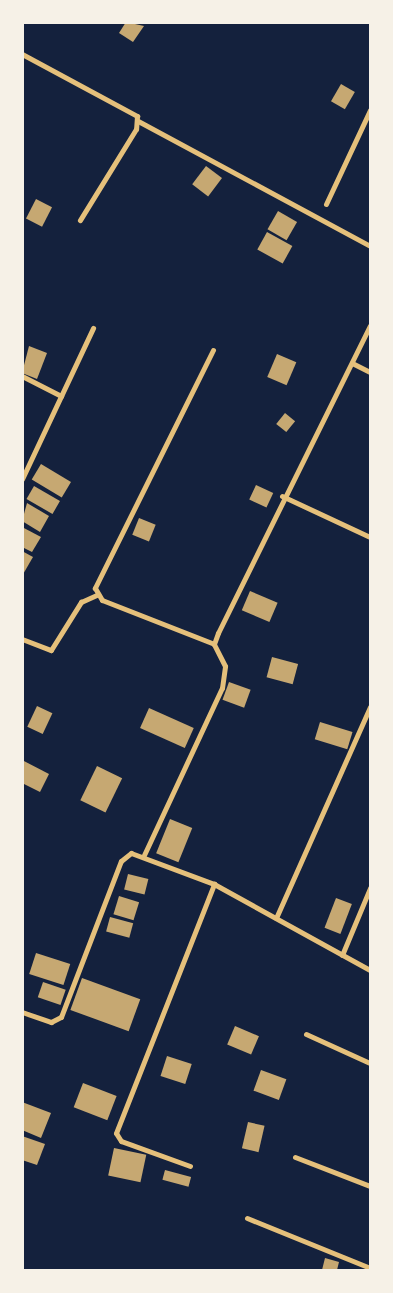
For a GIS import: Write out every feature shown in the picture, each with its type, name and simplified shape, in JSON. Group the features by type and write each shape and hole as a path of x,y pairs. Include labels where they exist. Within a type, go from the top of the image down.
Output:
{"street":[{"path":"22,54 130,110 138,122 370,246"},
{"path":"326,204 370,110"},
{"path":"80,220 138,122"},
{"path":"214,644 282,496 370,325"},
{"path":"22,479 93,328"},
{"path":"97,595 97,580 213,350"},
{"path":"352,363 370,372"},
{"path":"22,376 61,396"},
{"path":"282,496 370,537"},
{"path":"22,639 52,650 80,602 97,595 214,644 225,666 222,688 144,855"},
{"path":"276,918 370,707"},
{"path":"22,1012 51,1022 61,1017 121,861 131,853 144,855 214,884 370,970"},
{"path":"190,1166 121,1141 116,1133 214,884"},
{"path":"342,955 370,888"},
{"path":"306,1034 370,1063"},
{"path":"295,1157 370,1186"},
{"path":"248,1218 370,1268"}],"building":[{"path":"126,22 144,26 133,42 119,33"},
{"path":"341,84 355,92 345,109 331,101"},
{"path":"206,166 222,178 208,196 192,184"},
{"path":"36,199 52,207 42,227 26,219"},
{"path":"278,211 297,222 287,240 268,229"},
{"path":"267,232 292,246 283,264 257,249"},
{"path":"29,346 47,353 37,379 22,373"},
{"path":"277,354 296,362 287,385 267,377"},
{"path":"285,413 295,421 286,432 276,424"},
{"path":"41,464 71,482 62,497 32,479"},
{"path":"256,485 273,493 266,508 249,500"},
{"path":"34,486 60,501 52,514 26,499"},
{"path":"27,503 49,516 40,532 22,521"},
{"path":"139,518 156,525 149,541 132,535"},
{"path":"22,527 41,537 32,552 22,547"},
{"path":"22,551 33,557 22,576"},
{"path":"250,591 278,603 269,622 242,610"},
{"path":"272,657 298,664 293,684 267,677"},
{"path":"229,682 251,690 244,708 223,700"},
{"path":"37,706 52,713 43,734 27,727"},
{"path":"149,708 194,728 185,748 140,728"},
{"path":"320,722 353,732 347,749 315,739"},
{"path":"22,760 49,774 40,792 22,783"},
{"path":"97,766 122,778 106,812 80,800"},
{"path":"170,819 192,828 178,862 156,853"},
{"path":"128,874 148,879 145,895 124,890"},
{"path":"119,896 139,902 134,920 113,914"},
{"path":"336,898 352,904 340,934 325,928"},
{"path":"110,917 133,923 129,938 106,931"},
{"path":"36,953 70,964 63,985 29,974"},
{"path":"82,978 140,999 129,1031 70,1010"},
{"path":"43,982 66,990 60,1005 38,997"},
{"path":"235,1026 259,1036 251,1055 227,1044"},
{"path":"167,1056 192,1064 185,1084 161,1076"},
{"path":"261,1070 286,1079 279,1100 253,1091"},
{"path":"83,1083 117,1096 107,1120 74,1107"},
{"path":"22,1102 51,1113 41,1138 22,1130"},
{"path":"248,1122 265,1126 258,1152 242,1148"},
{"path":"22,1136 45,1144 37,1165 22,1160"},
{"path":"114,1148 146,1155 140,1182 108,1175"},
{"path":"165,1170 191,1177 188,1187 162,1180"},
{"path":"325,1258 339,1262 337,1270 322,1270"}]}
